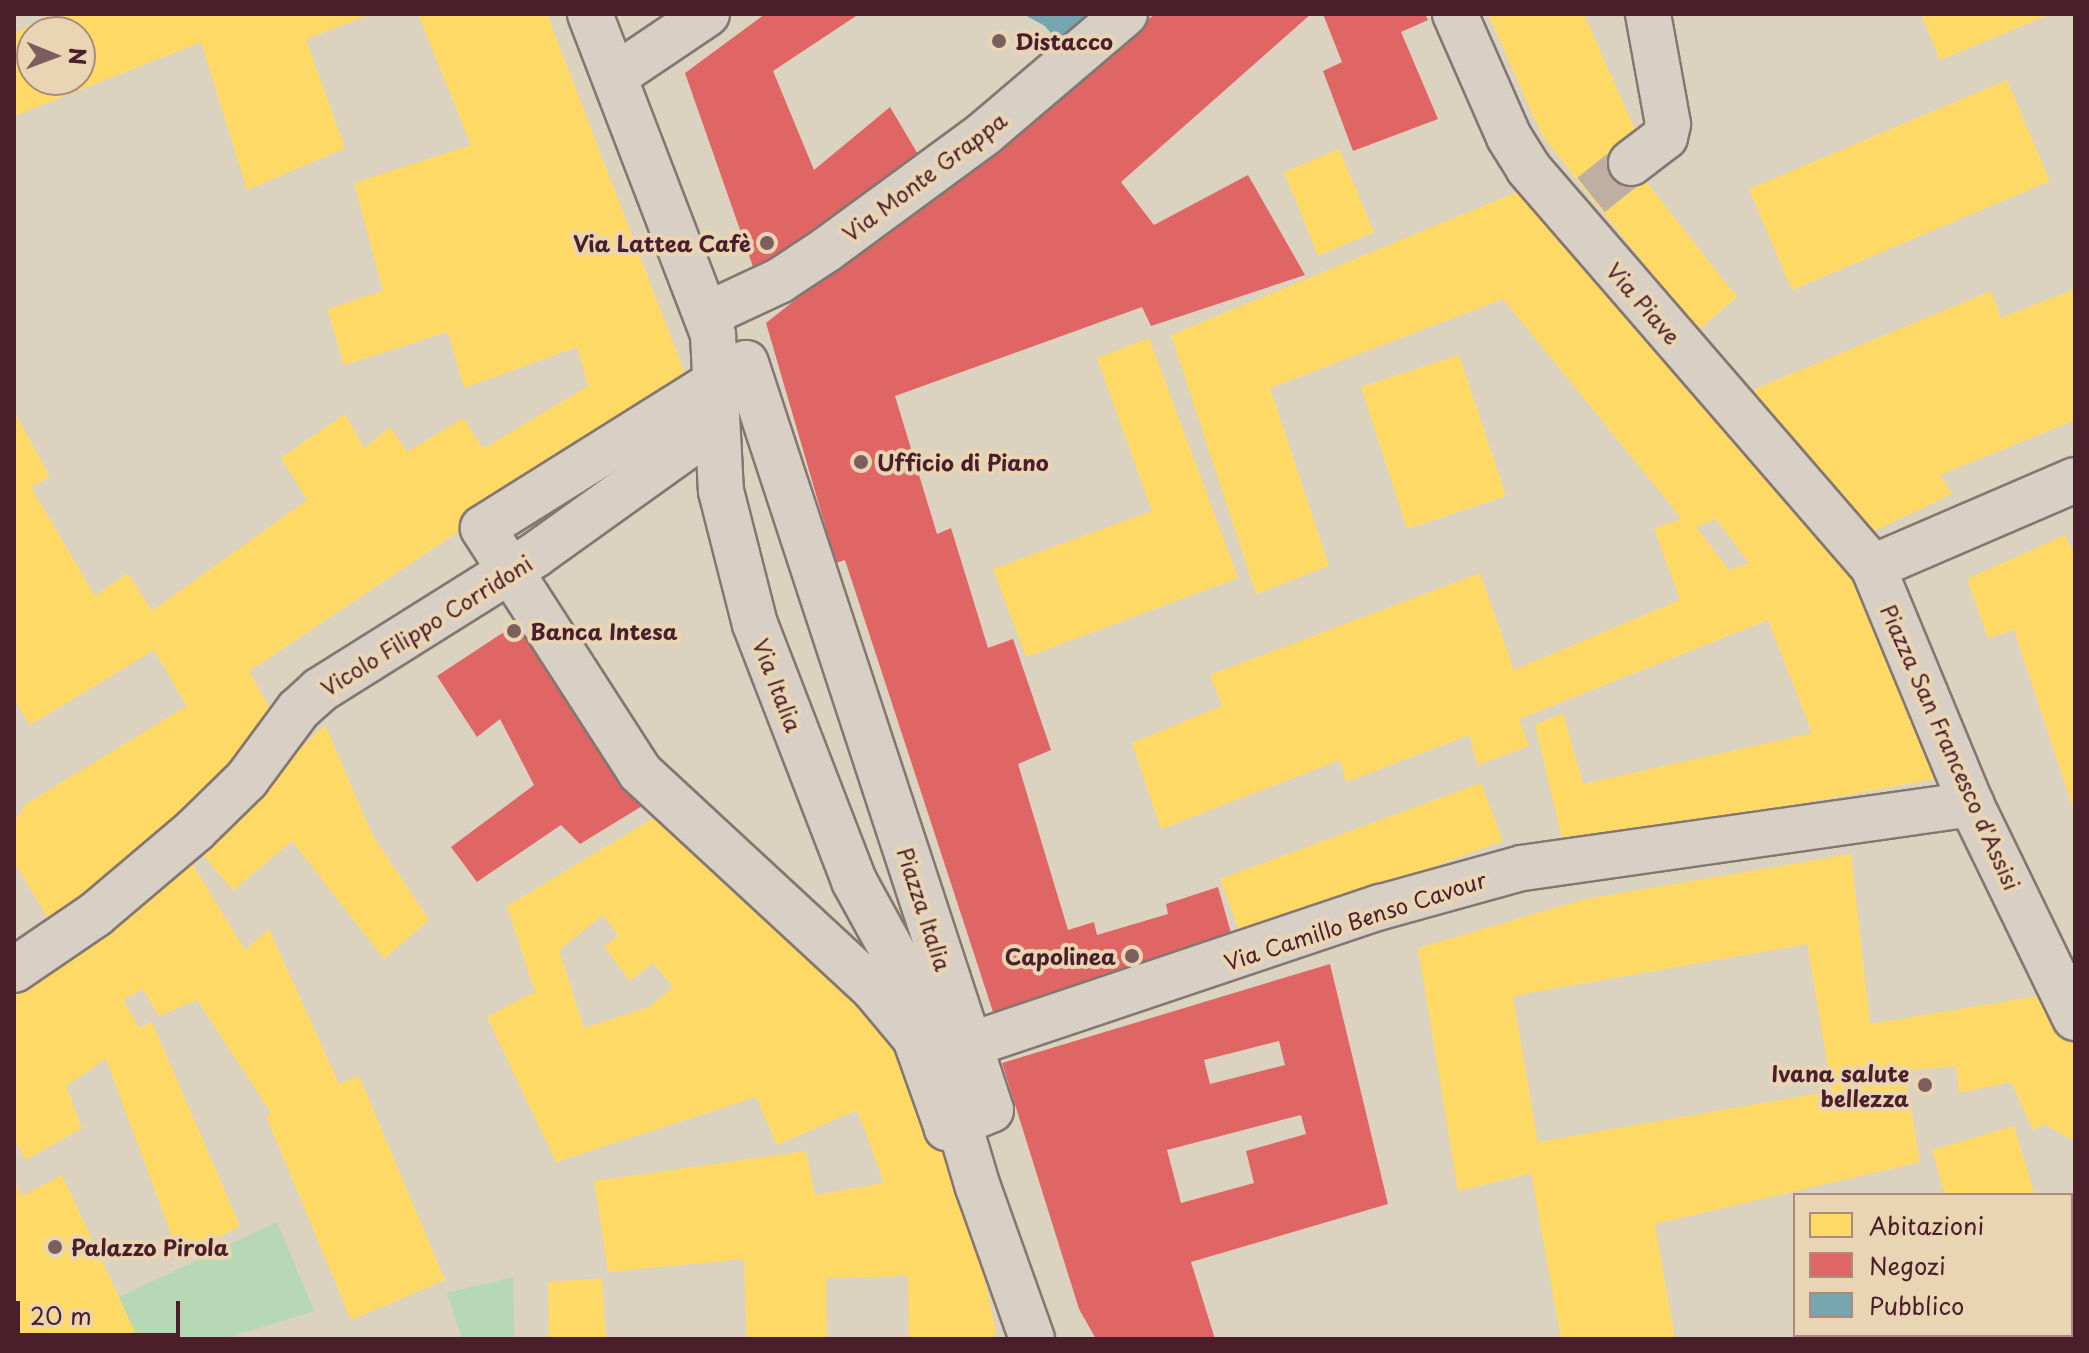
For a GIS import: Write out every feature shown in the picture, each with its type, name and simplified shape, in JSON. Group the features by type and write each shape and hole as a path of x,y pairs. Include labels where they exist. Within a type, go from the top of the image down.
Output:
{"street":[{"name":"Via Italia","path":"590,14 706,315 717,380 714,427 726,519 755,624 847,863 926,1012 955,1050 960,1123 1032,1339"},
{"path":"615,76 707,14"},
{"name":"Via Monte Grappa","path":"706,315 779,281 826,250 985,133 1125,14"},
{"name":"Via Piave","path":"1455,14 1509,137 1579,205 1873,567"},
{"path":"1631,163 1665,137 1668,124 1648,14"},
{"name":"Piazza Italia","path":"955,1050 746,363 483,528 640,772 873,988 915,1038 947,1128 960,1123"},
{"name":"Vicolo Filippo Corridoni","path":"14,970 96,914 195,830 247,779 298,710 320,690 511,570 714,427"},
{"path":"1873,567 2075,480"},
{"name":"Piazza San Francesco d'Assisi","path":"1873,567 1971,804 2075,1018"},
{"name":"Via Camillo Benso Cavour","path":"955,1050 1381,907 1522,868 1971,804"}],"green space":[{"path":"277,1222 314,1311 224,1339 138,1339 119,1297"},
{"path":"513,1277 514,1339 462,1339 447,1293"}],"building: Abitazioni":[{"path":"372,14 306,39 345,148 247,190 201,42 96,84 96,16 47,16"},
{"path":"418,14 547,14 687,379 249,671 273,714 251,760 54,928 14,862 14,822 26,804 187,706 154,650 30,725 14,699 14,411 50,477 31,487 95,596 128,573 152,611 307,500 281,458 345,414 364,448 390,427 407,452 463,418 483,449 588,386 577,347 464,388 448,332 344,365 327,309 383,291 354,183 471,145"},
{"path":"1488,14 1584,14 1640,141 1622,151 1737,297 1697,331 1542,135"},
{"path":"1921,14 2051,14 1940,60"},
{"path":"16,33 16,96 65,96 14,116"},
{"path":"2007,80 2050,181 1792,290 1749,189"},
{"path":"1339,149 1374,232 1318,256 1284,172"},
{"path":"1529,187 1839,539 1946,777 1564,847 1535,725 1563,713 1583,784 1812,733 1768,620 1519,719 1529,746 1478,765 1469,735 1346,782 1340,760 1161,829 1132,743 1222,706 1210,675 1480,573 1514,670 1680,600 1654,528 1682,519 1503,299 1270,388 1329,566 1256,594 1171,335","holes":["1716,519 1749,563 1729,570 1696,527"]},
{"path":"2075,289 2075,420 1940,475 1952,494 1872,532 1748,392 1991,291 2001,318"},
{"path":"1149,338 1238,578 1026,657 993,569 1152,511 1097,358"},
{"path":"1459,355 1506,496 1407,529 1361,387"},
{"path":"2065,535 2075,555 2074,811 2014,630 1988,638 1967,579"},
{"path":"325,725 372,834 429,920 384,959 292,841 233,890 196,847"},
{"path":"1481,783 1503,841 1242,938 1220,879"},
{"path":"667,810 913,1041 972,1217 996,1332 992,1339 909,1339 908,1276 826,1278 827,1339 747,1339 744,1259 608,1272 594,1181 806,1151 815,1195 884,1183 857,1110 777,1145 756,1097 556,1162 487,1017 535,992 507,906","holes":["603,915 618,935 604,947 630,981 653,963 673,987 649,1007 584,1028 559,950"]},
{"path":"1851,854 1870,1024 2051,994 2075,1041 2075,1142 2044,1124 2033,1130 2011,1082 1959,1093 1956,1066 1905,1071 1920,1162 1655,1224 1675,1339 1561,1339 1531,1173 1458,1191 1418,948 1586,899","holes":["1807,944 1832,1091 1538,1142 1513,996"]},
{"path":"187,855 245,950 269,929 339,1084 359,1076 445,1280 351,1320 266,1116 271,1113 197,1000 159,1016 143,989 123,1000 139,1028 152,1022 240,1226 180,1258 106,1059 66,1086 82,1128 26,1160 14,1139 14,995"},
{"path":"2014,1126 2034,1193 1944,1193 1932,1150"},
{"name":"Palazzo Pirola","path":"62,1175 138,1339 14,1339 14,1180 22,1196"},
{"path":"602,1278 606,1339 549,1339 548,1282"},
{"path":"2073,1282 2075,1339 2031,1339 2073,1337"}],"building: Negozi":[{"path":"765,14 859,14 773,71 814,170 890,107 922,161 758,281 685,73"},
{"name":"Ufficio di Piano","path":"1155,14 1311,14 1121,182 1154,225 1248,175 1305,275 1151,326 1142,307 895,396 937,534 951,528 988,648 1013,639 1051,750 1018,764 1068,930 1094,922 1097,935 1168,914 1166,904 1218,887 1235,947 997,1024 845,560 836,563 766,323"},
{"path":"1323,14 1425,14 1428,20 1401,32 1438,119 1353,151 1323,71 1342,62"},
{"path":"530,615 652,800 580,844 561,825 477,882 451,847 534,785 500,719 477,737 437,676"},
{"path":"1330,964 1388,1204 1191,1262 1215,1339 1096,1339 1079,1309 1002,1063","holes":["1279,1041 1285,1065 1210,1084 1204,1060","1301,1115 1306,1134 1246,1151 1254,1183 1181,1203 1167,1150"]}],"building: Pubblico":[{"path":"1023,14 1095,14 1059,43 1045,26"}],"tunnel":[{"path":"1591,195 1631,163"}],"place":[{"name":"Distacco","path":"999,41"},
{"name":"Via Lattea Cafè","path":"767,243"},
{"name":"Ufficio di Piano","path":"861,462"},
{"name":"Banca Intesa","path":"514,631"},
{"name":"Capolinea","path":"1132,956"},
{"name":"Ivana salute bellezza","path":"1925,1085"},
{"name":"Palazzo Pirola","path":"55,1247"}]}
